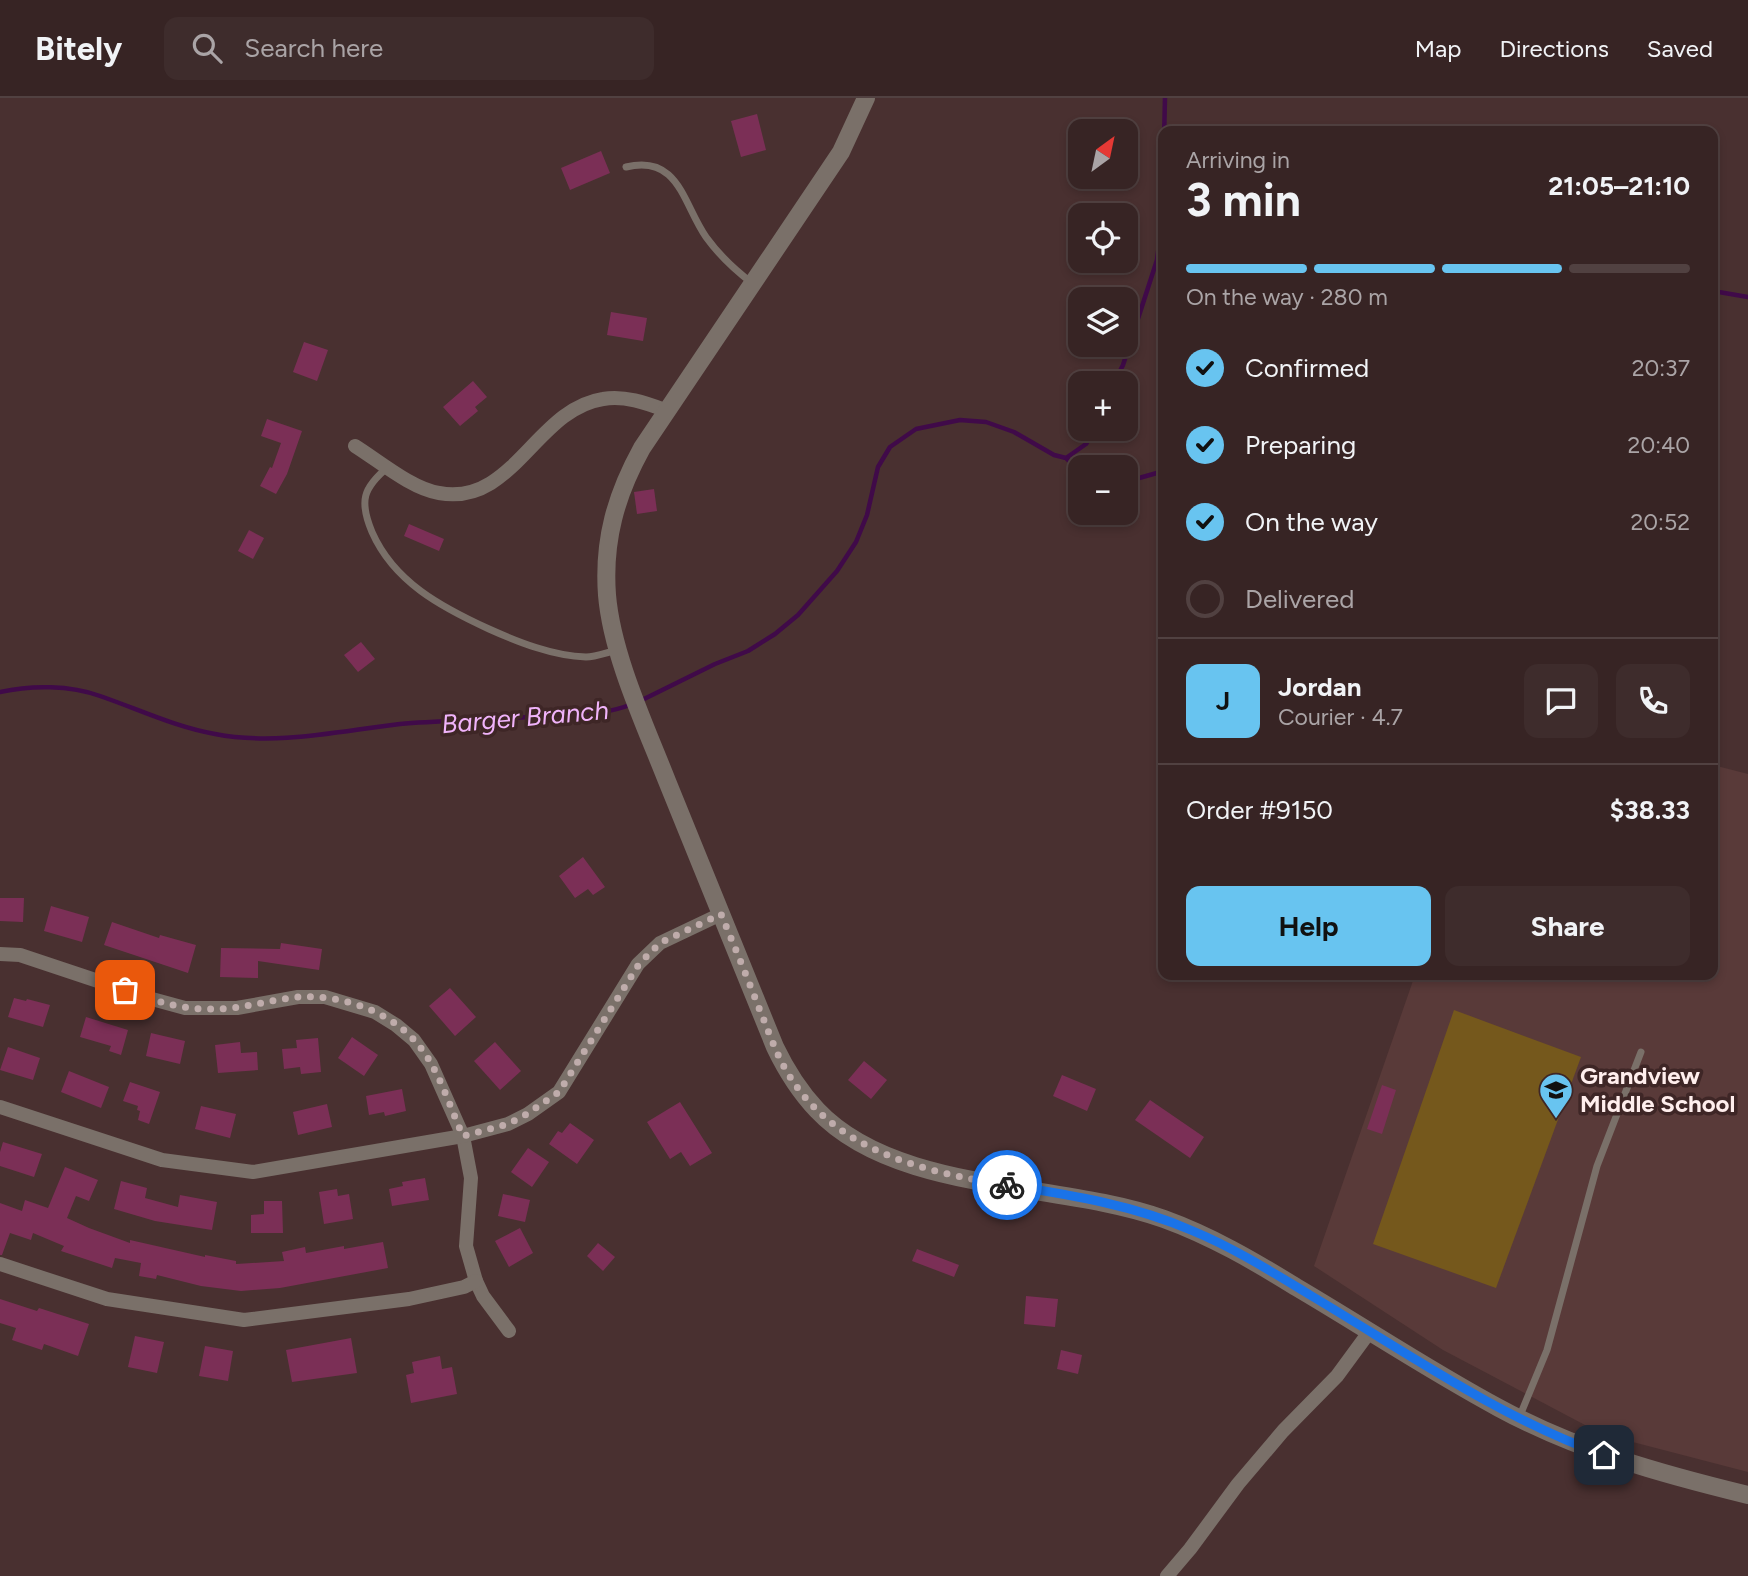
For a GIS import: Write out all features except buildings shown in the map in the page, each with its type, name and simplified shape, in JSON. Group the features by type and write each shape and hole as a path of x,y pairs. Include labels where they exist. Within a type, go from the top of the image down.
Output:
{"street":[{"path":"866,98 841,152 665,410 627,476 614,510 609,542 607,583 618,650 657,755 787,1072 819,1112 839,1130 878,1152 918,1167 1097,1200 1164,1219 1235,1251 1420,1363 1519,1418 1580,1446 1629,1464 1748,1495"},
{"path":"355,446 415,485 437,493 458,495 495,481 551,426 577,406 615,398 642,402 665,410"},
{"path":"0,1107 162,1160 253,1172 463,1136 508,1124 559,1092 639,964 660,943 721,914"},
{"path":"0,954 20,955 185,1008 237,1008 298,997 326,997 375,1012 414,1040 431,1064 463,1136 471,1178 466,1246 483,1296 509,1331"},
{"path":"0,1264 107,1298 244,1320 409,1299 464,1287 476,1281"},
{"path":"1167,1576 1283,1431 1338,1376 1370,1331"}],"lane":[{"path":"626,167 641,163 653,165 669,174 706,238 723,258 753,284"},
{"path":"388,467 373,480 364,496 365,515 377,544 393,567 429,598 456,615 518,642 588,657 618,650"},
{"path":"1519,1418 1547,1350 1597,1166 1641,1052"}],"shaded area":[{"name":"Grandview Middle School","path":"1718,766 1748,774 1748,1472 1602,1434 1443,1350 1314,1266 1413,980 1718,980"},
{"path":"1454,1010 1581,1057 1496,1288 1373,1244"}],"waterway":[{"path":"1164,126 1165,98"},
{"path":"1120,371 1158,252"},
{"name":"Barger Branch","path":"1718,292 1748,297"},
{"name":"Barger Branch","path":"640,701 748,651 798,615 837,571 856,542 867,515 878,467 890,447 916,429 960,420 986,422 1014,432 1054,455 1068,460"},
{"path":"1066,458 1088,441"},
{"name":"Barger Branch","path":"1138,478 1158,473"},
{"name":"Barger Branch","path":"0,692 37,687 88,692 200,731 261,738 308,736 400,724 597,713 632,704"}],"way so far":[{"path":"125,990 185,1008 237,1008 298,997 326,997 375,1012 414,1040 431,1064 463,1136 508,1124 559,1092 574,1072 639,964 660,943 721,914 787,1072 819,1112 839,1130 887,1156 918,1167 1007,1185"}],"place":[{"name":"Grandview Middle School","path":"1556,1120"}],"route":[{"path":"1007,1185 1097,1200 1164,1219 1196,1232 1272,1272 1499,1408 1540,1429 1604,1455"}]}
